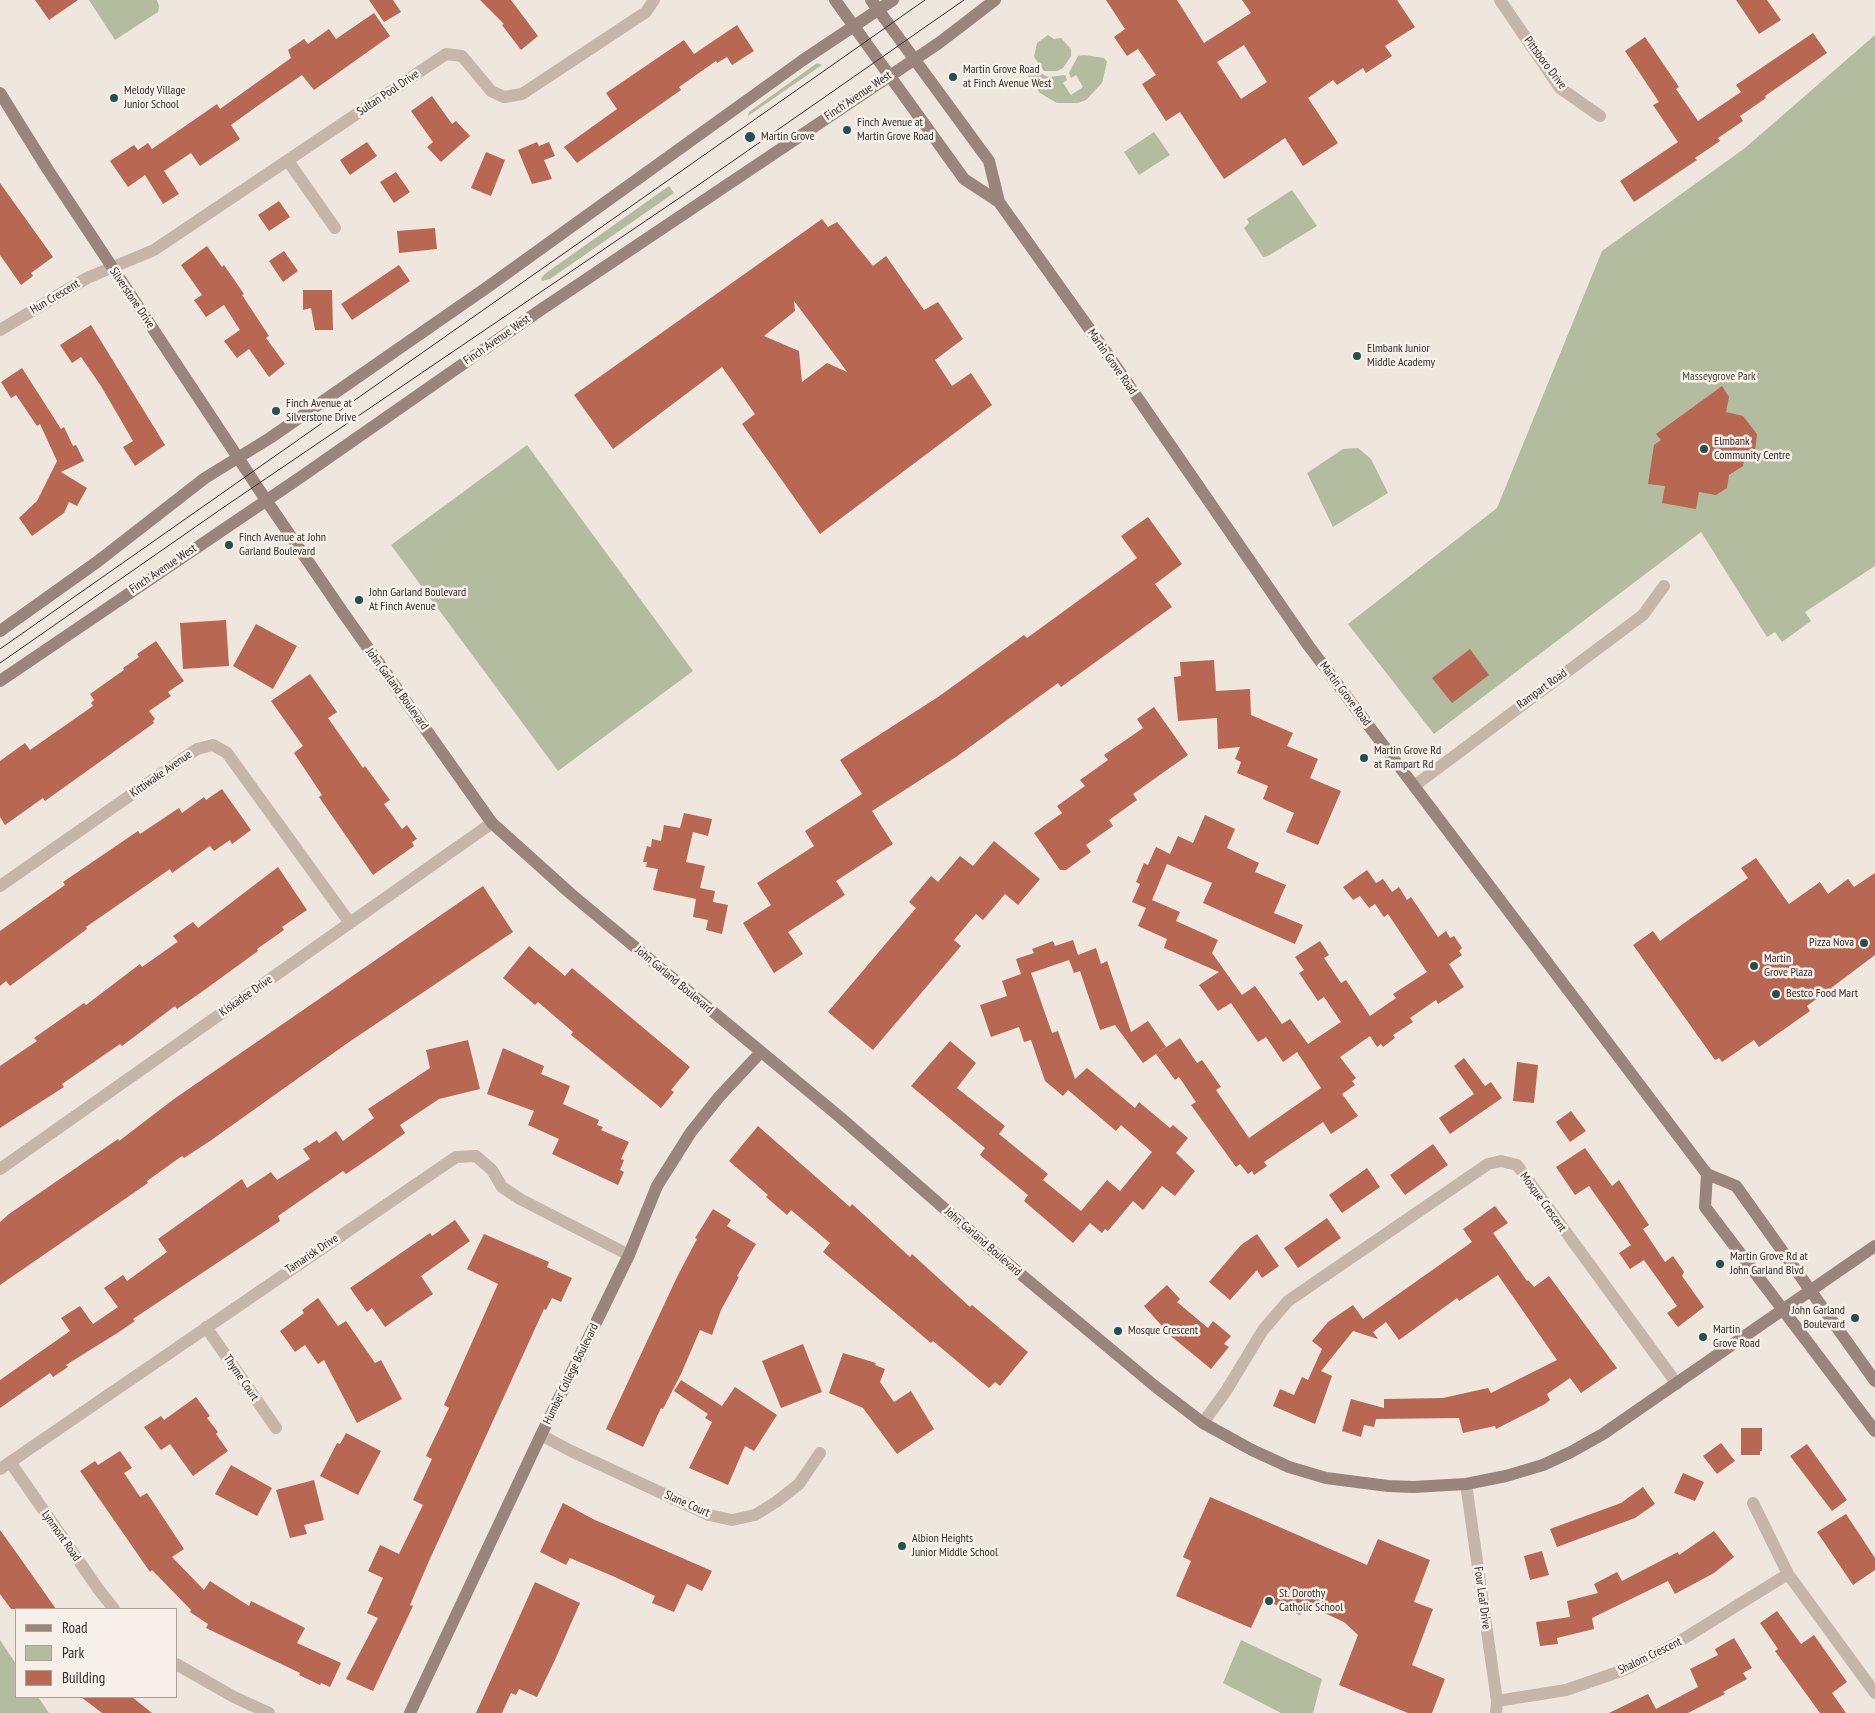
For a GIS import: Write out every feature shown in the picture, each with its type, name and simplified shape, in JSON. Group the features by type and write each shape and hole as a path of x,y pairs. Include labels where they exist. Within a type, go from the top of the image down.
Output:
{"main road":[{"name":"Martin Grove Road","path":"835,0 964,179 999,202 1108,355 1308,645 1707,1174"},
{"path":"0,631 97,562 205,478 270,438 489,286 803,60 853,27 875,5 893,0"},
{"name":"Finch Avenue West","path":"0,681 539,311 915,58 995,0"},
{"name":"Martin Grove Road","path":"875,5 989,160 999,202"},
{"name":"Silverstone Drive","path":"0,93 111,267 266,500"},
{"name":"John Garland Boulevard","path":"266,500 492,823 571,894 760,1053 841,1118 994,1252 1170,1398 1203,1423 1252,1450 1289,1467 1326,1478 1388,1486 1466,1484 1506,1476 1571,1452 1642,1409 1875,1246"},
{"name":"Humber College Boulevard","path":"410,1713 541,1435 629,1255 647,1209 671,1162 719,1097 760,1053"},
{"path":"1875,1381 1812,1290 1736,1186 1707,1174 1704,1207 1875,1431"}],"street":[{"name":"Sultan Pool Drive","path":"111,267 154,250 446,54 462,56 491,91 504,97 522,94 646,12 654,0"},
{"name":"Pittsboro Drive","path":"1500,0 1560,88 1600,116"},
{"path":"288,161 335,228"},
{"name":"Hun Crescent","path":"0,330 87,278 111,267"},
{"name":"Rampart Road","path":"1414,786 1643,616 1664,586"},
{"name":"Kittiwake Avenue","path":"0,886 197,750 213,745 227,753 350,923"},
{"name":"Kiskadee Drive","path":"0,1169 492,823"},
{"name":"Tamarisk Drive","path":"5,1466 456,1156 476,1156 492,1170 502,1187 520,1199 629,1255"},
{"name":"Mosque Crescent","path":"1203,1423 1226,1391 1263,1330 1288,1301 1488,1164 1501,1161 1517,1165 1676,1384"},
{"name":"Thyme Court","path":"206,1327 276,1428"},
{"name":"Slane Court","path":"541,1435 571,1451 709,1515 732,1520 755,1514 776,1502 799,1484 820,1453"},
{"name":"Lynmont Road","path":"5,1466 113,1608"},
{"name":"Four Leaf Drive","path":"1466,1484 1497,1707"},
{"path":"1753,1503 1788,1574 1875,1693"},
{"name":"Shalom Crescent","path":"1497,1707 1566,1690 1624,1670 1675,1644 1788,1574"},
{"path":"178,1665 234,1697 270,1713"}],"green space":[{"path":"89,0 157,0 159,6 158,12 115,40"},
{"path":"1048,35 1054,39 1061,38 1071,49 1071,56 1063,68 1057,71 1044,71 1034,57 1037,43"},
{"name":"Masseygrove Park","path":"1875,35 1875,566 1805,612 1811,621 1782,642 1775,632 1767,637 1701,532 1434,734 1348,624 1497,508 1602,251 1745,148"},
{"path":"1078,56 1104,58 1107,62 1102,83 1086,100 1078,103 1057,103 1040,93 1032,84 1028,75 1030,68 1048,77 1065,75 1067,80 1063,83 1071,95 1083,87 1076,75 1071,78 1069,73"},
{"path":"817,63 822,65 748,116 749,112"},
{"path":"1154,132 1170,155 1139,175 1124,152"},
{"path":"669,186 674,193 550,279 542,281 541,278 546,273"},
{"path":"1292,190 1317,226 1268,256 1263,257 1244,228 1249,223 1247,219"},
{"path":"527,445 693,671 558,771 391,545"},
{"path":"1358,448 1371,459 1388,493 1333,527 1307,473 1343,449"},
{"path":"0,1640 15,1662 15,1698 39,1698 49,1713 0,1713"},
{"path":"1241,1640 1322,1679 1313,1713 1281,1713 1223,1683"}],"building":[{"path":"35,0 78,0 49,20"},
{"path":"369,0 393,0 401,12 384,22"},
{"path":"480,0 511,0 538,36 521,50 502,25 504,24"},
{"path":"1106,0 1177,0 1204,43 1251,13 1242,0 1397,0 1415,27 1385,46 1392,56 1366,73 1363,68 1337,85 1333,80 1308,98 1338,143 1303,166 1285,138 1224,179 1180,112 1166,121 1142,84 1156,75 1138,49 1127,56 1114,37 1125,29","holes":["1244,45 1267,82 1241,99 1217,62"]},
{"path":"1736,0 1767,0 1781,20 1759,34"},
{"path":"374,13 390,36 314,90 302,75 231,125 240,139 200,166 191,153 164,171 179,194 163,204 145,175 128,187 110,161 134,145 138,150 148,143 152,149 217,104 220,109 291,58 288,50 304,39 308,44 329,29 336,39"},
{"path":"737,25 754,51 732,65 727,57 717,63 716,61 679,87 681,90 577,163 564,147 617,109 606,93 684,40 694,54"},
{"path":"1813,33 1827,53 1765,96 1766,98 1740,116 1743,121 1718,138 1720,141 1695,158 1697,160 1634,202 1620,181 1678,142 1653,105 1659,102 1625,51 1645,37 1679,87 1676,89 1698,121 1741,92 1736,85"},
{"path":"432,96 452,124 456,121 470,136 441,162 427,147 433,142 411,111"},
{"path":"367,142 377,156 350,175 340,160"},
{"path":"537,142 539,146 549,142 555,156 544,160 552,179 532,184 518,150"},
{"path":"486,152 505,160 491,196 471,188"},
{"path":"396,172 410,192 394,203 380,182"},
{"path":"0,183 53,257 31,273 33,276 21,285 0,255"},
{"path":"279,201 290,217 269,231 258,215"},
{"path":"822,219 828,227 837,222 873,266 886,256 924,310 938,302 963,339 935,360 952,386 971,373 992,405 820,534 742,424 755,414 722,367 613,449 574,395","holes":["794,301 847,372 827,363 802,382 799,351 764,336 795,311"]},
{"path":"435,228 437,249 399,253 397,231"},
{"path":"207,246 222,267 224,265 244,294 242,295 269,336 266,338 285,364 269,377 249,349 237,358 224,341 240,330 224,305 206,317 194,300 202,295 181,265"},
{"path":"284,251 298,271 283,282 269,261"},
{"path":"399,265 410,281 352,320 341,304"},
{"path":"303,290 332,290 333,330 315,330 311,308 303,310"},
{"path":"91,325 165,445 135,466 123,447 133,441 101,386 81,357 72,363 60,345"},
{"path":"22,368 61,429 64,427 73,446 76,445 84,461 61,472 87,488 77,506 69,502 64,513 32,536 19,518 37,501 57,461 40,424 37,426 16,395 11,398 1,382"},
{"name":"Elmbank Community Centre","path":"1722,386 1729,397 1726,412 1743,416 1757,434 1755,452 1744,459 1743,466 1729,475 1727,488 1716,495 1699,492 1696,509 1662,503 1665,486 1648,484 1654,445 1661,440 1656,434"},
{"path":"1148,517 1182,564 1155,584 1172,607 1061,687 1058,683 956,757 872,811 893,844 836,881 845,895 788,932 803,954 774,973 743,923 771,905 757,883 814,846 805,831 862,794 840,760 938,697 1024,635 1027,638 1137,558 1121,536"},
{"path":"226,620 229,666 183,669 180,623"},
{"path":"256,624 297,646 273,689 233,666"},
{"path":"156,641 184,681 168,692 171,696 149,711 155,719 154,723 45,801 43,798 5,825 0,817 0,761 25,743 30,750 93,706 91,703 94,700 90,694 124,670 123,668 139,657 137,654"},
{"path":"1470,649 1489,675 1452,703 1432,678"},
{"path":"1214,660 1216,691 1250,689 1251,715 1293,733 1287,746 1318,759 1310,778 1341,791 1318,845 1286,832 1294,813 1263,799 1268,786 1237,773 1241,762 1235,759 1240,747 1218,749 1217,718 1178,721 1174,677 1181,676 1180,662"},
{"path":"310,674 337,712 328,718 363,768 365,766 390,800 384,804 402,829 407,825 417,839 412,842 414,846 373,875 319,797 322,795 294,753 303,746 271,701"},
{"path":"1154,707 1188,755 1133,794 1137,800 1109,820 1113,826 1086,845 1091,852 1066,870 1060,870 1034,833 1062,813 1057,806 1085,786 1080,780 1108,760 1104,755 1143,728 1137,719"},
{"path":"222,789 251,830 232,844 230,840 214,851 210,846 172,873 170,869 86,927 87,929 10,986 6,981 0,986 0,931 65,885 63,882 138,831 140,834 179,808 182,813 204,797 206,800"},
{"path":"684,813 712,819 708,836 693,832 686,862 705,866 700,888 715,891 713,902 728,905 722,934 706,930 708,920 693,917 696,899 653,890 658,869 646,867 647,862 643,862 647,846 651,847 652,839 661,841 664,825 680,828"},
{"path":"1205,815 1235,829 1227,848 1259,863 1255,872 1286,885 1274,913 1303,925 1295,944 1203,903 1212,883 1167,864 1152,900 1180,912 1176,921 1218,940 1212,953 1242,995 1255,986 1282,1024 1290,1019 1308,1044 1341,1022 1324,997 1318,1001 1299,973 1304,970 1295,957 1320,941 1329,955 1324,958 1341,983 1346,980 1370,1016 1396,998 1393,994 1427,972 1388,914 1384,917 1375,904 1369,908 1360,896 1353,900 1343,887 1367,870 1376,883 1383,879 1392,892 1399,887 1407,900 1411,897 1438,937 1446,931 1450,938 1454,936 1462,948 1459,951 1462,955 1449,964 1464,987 1438,1004 1436,1000 1410,1018 1413,1022 1393,1035 1395,1038 1383,1047 1381,1044 1377,1047 1370,1036 1340,1057 1356,1078 1352,1081 1355,1085 1342,1094 1358,1116 1331,1134 1323,1122 1264,1162 1267,1166 1254,1175 1252,1171 1248,1174 1240,1164 1236,1167 1191,1105 1196,1102 1179,1077 1175,1080 1156,1054 1180,1038 1197,1063 1202,1060 1221,1087 1216,1090 1249,1138 1321,1088 1297,1052 1283,1062 1266,1037 1258,1042 1231,1003 1218,1011 1199,985 1219,972 1164,948 1167,939 1138,926 1146,908 1132,902 1140,884 1136,882 1144,863 1148,865 1156,847 1170,854 1178,836 1193,843"},
{"path":"994,841 1040,879 1018,905 1005,894 983,920 976,914 954,940 961,946 873,1050 828,1012 916,908 909,902 931,876 938,882 960,856 973,866"},
{"name":"Martin Grove Plaza","path":"1756,858 1789,904 1820,882 1828,894 1848,879 1854,887 1875,873 1875,955 1807,1006 1810,1011 1759,1047 1754,1040 1722,1062 1719,1058 1715,1060 1633,945 1653,931 1660,941 1748,878 1741,868"},
{"path":"278,867 307,910 282,927 284,930 257,949 258,951 203,991 177,1009 175,1006 122,1046 120,1044 62,1084 64,1087 0,1128 0,1066 37,1041 34,1038 84,1003 86,1005 140,964 142,967 178,942 173,936 193,922 198,928"},
{"path":"483,886 513,932 349,1042 210,1141 184,1158 182,1156 147,1181 148,1183 0,1285 0,1222 9,1214 118,1139 119,1141 174,1099"},
{"path":"1073,940 1078,955 1096,948 1101,964 1107,961 1131,1032 1148,1021 1166,1047 1143,1063 1115,1025 1100,1030 1080,971 1074,973 1069,960 1031,973 1052,1033 1058,1031 1075,1079 1087,1068 1135,1108 1139,1102 1170,1128 1173,1125 1188,1138 1176,1153 1195,1171 1175,1196 1162,1186 1143,1210 1133,1201 1108,1231 1105,1229 1102,1233 1090,1223 1073,1243 1024,1201 1028,1195 980,1155 985,1148 911,1086 950,1041 976,1063 957,1088 1005,1126 999,1134 1048,1174 1043,1180 1081,1211 1107,1180 1120,1191 1152,1152 1121,1125 1116,1131 1068,1090 1063,1096 1045,1081 1031,1040 1024,1042 1019,1027 991,1037 980,1005 1007,996 1002,981 1021,974 1016,959 1034,953 1032,949 1053,941 1055,946"},
{"path":"529,946 565,976 572,968 690,1067 671,1090 674,1092 661,1108 571,1035 573,1032 538,1002 535,1005 503,978"},
{"path":"468,1040 480,1089 439,1099 400,1125 405,1133 377,1153 346,1174 343,1171 278,1216 280,1221 133,1319 135,1321 119,1332 66,1365 68,1367 53,1377 50,1373 0,1408 0,1380 70,1331 61,1318 80,1306 93,1324 118,1307 104,1288 123,1275 127,1281 167,1252 158,1239 242,1179 247,1188 271,1172 277,1180 310,1159 303,1149 317,1140 319,1143 336,1131 343,1141 374,1118 368,1109 430,1068 426,1050"},
{"path":"503,1048 544,1066 541,1074 570,1086 563,1104 599,1120 597,1125 603,1127 601,1130 629,1142 621,1159 624,1160 620,1170 624,1172 618,1185 552,1154 559,1139 528,1125 534,1111 487,1094"},
{"path":"1464,1058 1485,1086 1491,1082 1502,1098 1450,1134 1439,1118 1474,1094 1454,1066"},
{"path":"1517,1062 1538,1065 1534,1103 1513,1101"},
{"path":"1571,1111 1586,1131 1570,1142 1556,1122"},
{"path":"758,1126 850,1207 852,1204 910,1257 912,1254 970,1307 972,1305 1028,1352 1000,1386 995,1382 989,1388 933,1341 931,1343 823,1252 830,1243 791,1210 787,1215 766,1197 768,1195 729,1161"},
{"path":"1433,1144 1448,1165 1405,1195 1390,1175"},
{"path":"1585,1148 1612,1186 1619,1180 1649,1225 1643,1229 1665,1262 1673,1256 1684,1272 1682,1276 1704,1307 1678,1327 1667,1313 1677,1306 1644,1260 1630,1269 1619,1253 1631,1245 1589,1186 1575,1195 1556,1167"},
{"path":"1367,1168 1380,1187 1342,1213 1329,1195"},
{"path":"1495,1206 1508,1223 1493,1233 1527,1281 1534,1287 1549,1276 1617,1368 1581,1393 1570,1378 1547,1394 1550,1400 1545,1404 1496,1429 1495,1426 1463,1433 1459,1418 1376,1419 1374,1427 1364,1425 1361,1437 1342,1431 1351,1399 1384,1408 1384,1399 1443,1398 1488,1388 1491,1393 1557,1360 1498,1275 1459,1301 1457,1298 1399,1340 1386,1322 1373,1332 1378,1339 1353,1331 1321,1371 1332,1376 1315,1424 1273,1406 1280,1389 1294,1395 1302,1377 1308,1380 1322,1349 1312,1341 1328,1322 1353,1305 1363,1319 1472,1242 1463,1229"},
{"path":"713,1209 731,1220 727,1226 756,1244 737,1276 739,1277 721,1310 712,1335 700,1330 681,1374 663,1409 661,1408 643,1447 606,1429 677,1277 697,1239 695,1238"},
{"path":"1327,1218 1341,1238 1298,1268 1284,1248"},
{"path":"455,1220 470,1241 421,1276 433,1294 385,1327 372,1308 367,1312 350,1288 430,1233 432,1236"},
{"path":"484,1234 549,1262 547,1267 572,1278 561,1302 552,1298 546,1310 544,1309 429,1561 410,1605 413,1606 373,1691 346,1679 378,1618 367,1613 383,1578 368,1571 380,1545 399,1554 423,1505 413,1500 432,1459 426,1456 449,1408 444,1405 498,1284 467,1269"},
{"path":"1257,1234 1279,1266 1262,1278 1257,1270 1230,1300 1209,1282 1241,1245"},
{"path":"1167,1285 1180,1299 1177,1302 1208,1328 1213,1321 1231,1336 1224,1344 1229,1347 1211,1369 1161,1328 1162,1326 1144,1306"},
{"path":"318,1298 338,1326 346,1321 375,1363 381,1360 402,1399 357,1423 324,1360 318,1364 305,1345 295,1352 280,1331 304,1313 302,1310"},
{"path":"803,1344 822,1392 781,1408 762,1361"},
{"path":"843,1353 876,1363 875,1365 885,1369 880,1382 894,1402 911,1391 934,1429 897,1454 863,1408 829,1393"},
{"path":"681,1380 722,1406 735,1387 777,1415 754,1451 745,1446 728,1485 689,1468 712,1422 705,1418 708,1414 674,1391"},
{"path":"196,1397 210,1416 207,1418 218,1432 216,1434 228,1451 193,1476 170,1444 161,1450 144,1427 161,1416 164,1420"},
{"path":"1741,1428 1762,1428 1762,1451 1760,1451 1760,1455 1741,1455"},
{"path":"346,1433 381,1451 358,1495 320,1476 337,1443 340,1444"},
{"path":"1721,1443 1735,1461 1717,1474 1703,1456"},
{"path":"1807,1444 1847,1500 1832,1511 1790,1456"},
{"path":"120,1451 132,1468 124,1473 140,1497 147,1493 184,1549 172,1557 204,1590 210,1581 249,1606 251,1601 305,1628 297,1643 341,1663 330,1687 321,1683 320,1685 299,1675 300,1673 206,1628 208,1624 190,1612 191,1610 152,1570 150,1572 80,1471 95,1461 98,1465"},
{"path":"231,1465 272,1488 257,1516 215,1494"},
{"path":"1683,1473 1704,1482 1695,1501 1674,1493"},
{"path":"314,1480 324,1520 304,1525 307,1534 290,1538 276,1490"},
{"path":"1643,1487 1655,1504 1635,1518 1557,1547 1550,1529 1621,1503"},
{"path":"1210,1497 1367,1565 1378,1539 1430,1560 1414,1602 1433,1609 1412,1665 1445,1679 1432,1713 1408,1713 1339,1685 1358,1635 1344,1622 1305,1604 1300,1615 1264,1600 1251,1628 1176,1596 1191,1561 1183,1557"},
{"path":"563,1503 595,1520 712,1571 702,1591 687,1584 674,1612 652,1603 655,1596 615,1577 570,1558 566,1565 540,1552"},
{"path":"1846,1514 1875,1558 1875,1570 1853,1585 1817,1532"},
{"path":"0,1530 55,1608 11,1609 0,1594"},
{"path":"1714,1531 1734,1557 1714,1573 1675,1594 1668,1581 1592,1618 1594,1629 1557,1638 1558,1644 1540,1646 1536,1622 1570,1617 1567,1601 1598,1593 1594,1584 1617,1572 1622,1581 1678,1552 1679,1555"},
{"path":"1542,1551 1549,1575 1530,1580 1524,1556"},
{"path":"535,1582 580,1603 554,1662 537,1697 519,1689 516,1695 511,1693 502,1713 476,1713"},
{"path":"1777,1611 1801,1644 1814,1635 1847,1682 1832,1693 1846,1713 1820,1713 1775,1651 1778,1649 1760,1623"},
{"path":"1734,1638 1752,1668 1743,1673 1747,1679 1723,1692 1725,1694 1688,1713 1609,1713 1648,1694 1656,1709 1698,1687 1690,1669 1718,1655 1715,1649"},
{"path":"82,1698 133,1698 152,1713 102,1713"}],"tram line":[{"path":"0,649 925,0"},
{"path":"0,663 224,507 697,186 964,0"}],"place":[{"name":"Martin Grove Road at Finch Avenue West","path":"953,77"},
{"name":"Melody Village Junior School","path":"114,98"},
{"name":"Finch Avenue at Martin Grove Road","path":"847,130"},
{"name":"Martin Grove","path":"750,137"},
{"name":"Elmbank Junior Middle Academy","path":"1357,356"},
{"name":"Finch Avenue at Silverstone Drive","path":"276,411"},
{"name":"Elmbank Community Centre","path":"1704,449"},
{"name":"Finch Avenue at John Garland Boulevard","path":"229,545"},
{"name":"John Garland Boulevard At Finch Avenue","path":"359,600"},
{"name":"Martin Grove Rd at Rampart Rd","path":"1364,758"},
{"name":"Pizza Nova","path":"1864,943"},
{"name":"Martin Grove Plaza","path":"1754,966"},
{"name":"Bestco Food Mart","path":"1776,994"},
{"name":"Martin Grove Rd at John Garland Blvd","path":"1720,1264"},
{"name":"John Garland Boulevard","path":"1855,1318"},
{"name":"Mosque Crescent","path":"1118,1331"},
{"name":"Martin Grove Road","path":"1703,1337"},
{"name":"Albion Heights Junior Middle School","path":"902,1546"},
{"name":"St. Dorothy Catholic School","path":"1269,1601"}]}
